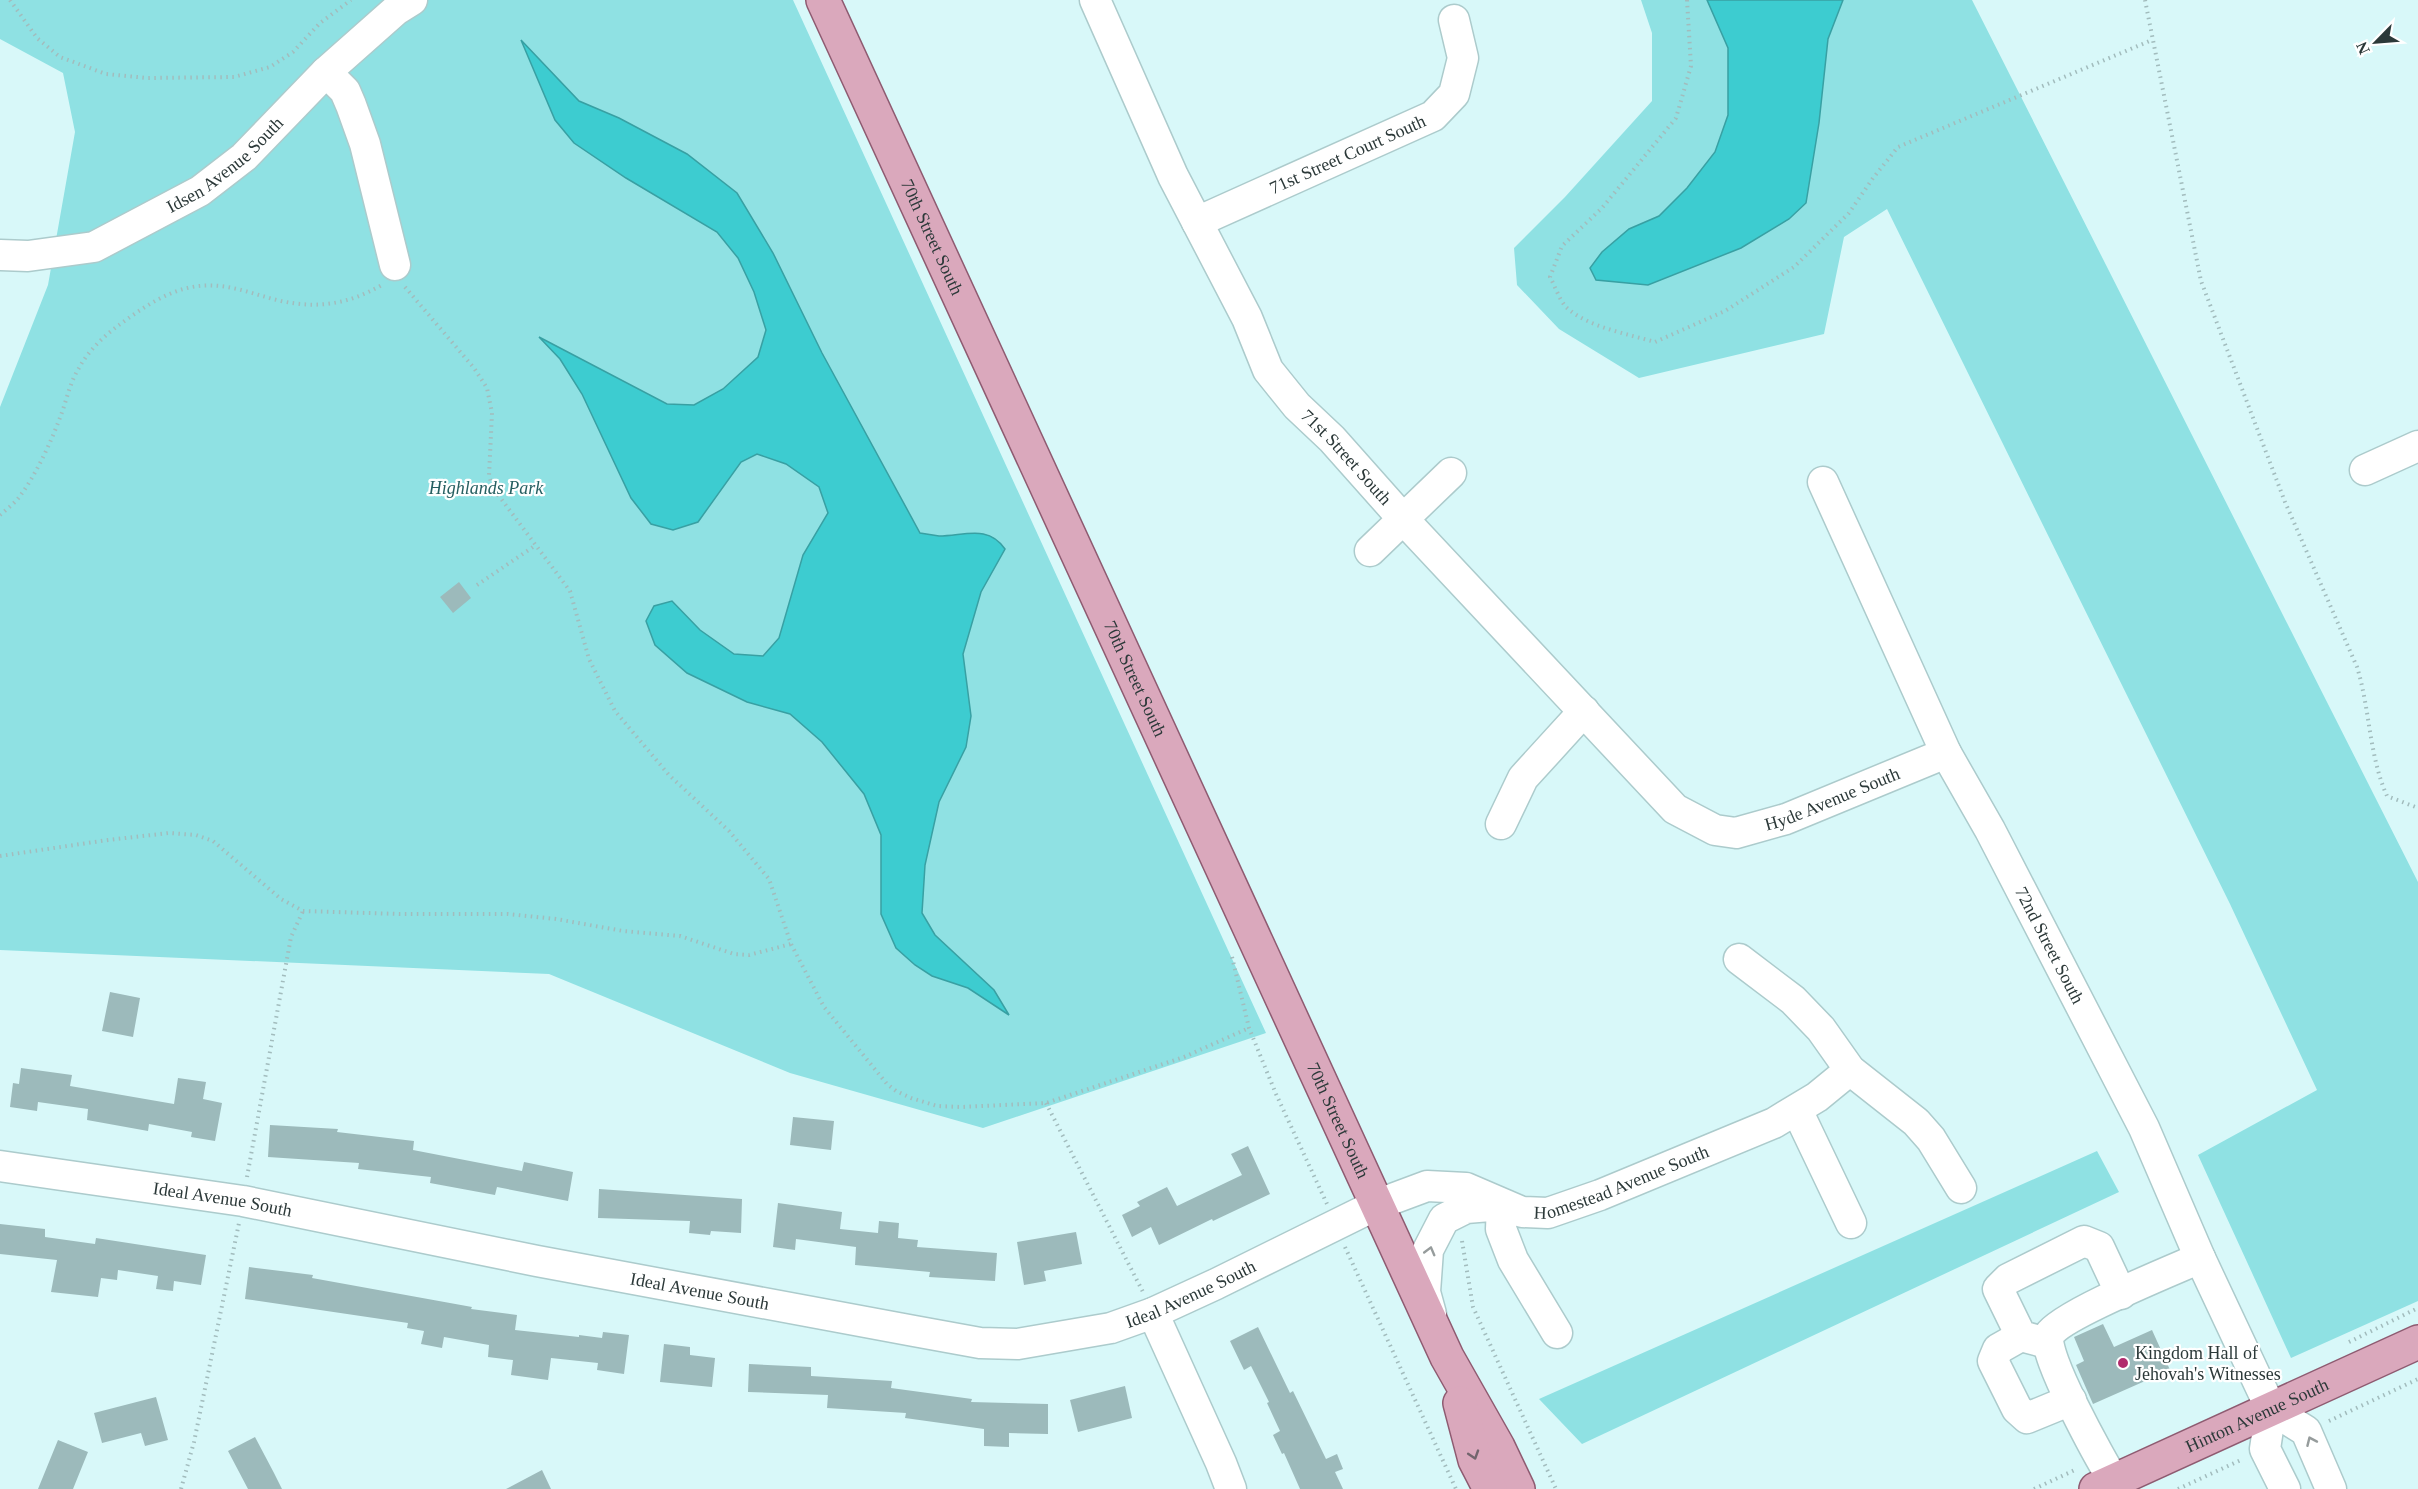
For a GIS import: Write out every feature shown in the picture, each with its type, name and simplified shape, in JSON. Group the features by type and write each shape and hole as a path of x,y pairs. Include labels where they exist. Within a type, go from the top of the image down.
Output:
{"main road":[{"name":"70th Street South","path":"823,0 1441,1343 1498,1447 1518,1489"},
{"name":"Hinton Avenue South","path":"2105,1485 2418,1342"},
{"name":"70th Street South","path":"1441,1343 1475,1460 1490,1489"}],"street":[{"name":"Idsen Avenue South","path":"0,255 28,256 94,247 200,191 244,157 326,72 396,10 412,0"},
{"name":"71st Street South","path":"1095,0 1173,176 1247,318 1268,370 1297,406 1332,439 1404,520 1675,809 1715,830"},
{"name":"71st Street Court South","path":"1197,222 1434,116 1454,94 1463,58 1454,20"},
{"path":"326,72 345,92 365,144 397,271"},
{"path":"2365,470 2418,446"},
{"path":"1370,551 1451,473"},
{"name":"72nd Street South","path":"1823,483 1946,753 1990,830 2144,1128 2200,1258 2271,1409"},
{"path":"1501,824 1523,778 1584,711"},
{"name":"Hyde Avenue South","path":"1715,830 1736,833 1786,819 1946,753"},
{"path":"1739,959 1793,1000 1821,1029 1850,1070 1916,1122 1931,1139 1961,1188"},
{"name":"Homestead Avenue South","path":"1377,1205 1427,1186 1466,1188 1522,1212 1548,1213 1600,1195 1774,1123 1817,1097 1850,1070"},
{"path":"1797,1110 1851,1223"},
{"name":"Ideal Avenue South","path":"0,1166 243,1201 537,1261 980,1343 1018,1344 1111,1329 1153,1313 1377,1205"},
{"path":"1441,1343 1425,1292 1428,1250 1444,1219 1466,1208 1502,1205 1501,1229 1513,1260 1557,1334"},
{"path":"2105,1485 2100,1459 2053,1362 1998,1289 2008,1279 2084,1241 2099,1247 2121,1294"},
{"path":"2071,1400 2026,1418 2017,1409 1993,1361 1998,1349 2049,1335 2076,1314 2200,1258"},
{"path":"1153,1313 1231,1489"},
{"path":"2285,1489 2265,1449 2271,1409 2306,1431 2331,1489"}],"path":[{"path":"10,0 37,38 60,57 106,74 147,78 234,77 270,67 293,52 320,23 351,0"},
{"path":"1687,0 1691,66 1676,118 1602,208 1562,246 1550,277 1566,306 1581,316 1601,327 1655,342 1725,311 1794,267 1849,213 1873,177 1898,147 2152,40"},
{"path":"2145,0 2170,133 2187,206 2191,239 2212,313 2285,502 2357,667 2365,692 2379,777 2388,796 2418,808"},
{"path":"0,515 19,498 32,477 60,417 78,368 94,347 118,326 146,307 193,287 244,289 280,301 315,306 339,303 370,292 397,271 401,282 474,368 487,388 492,413 489,476 493,488 570,591 589,659 615,711 669,775 729,831 769,879 791,944 824,1007 887,1084 910,1098 937,1106 1046,1103 1184,1057 1249,1028"},
{"path":"477,585 536,545"},
{"path":"0,856 138,836 169,833 195,835 213,841 281,899 303,912 508,914 556,919 623,931 680,936 734,954 749,955 791,944"},
{"path":"1231,953 1249,1028 1335,1225 1456,1489"},
{"path":"1046,1103 1153,1313"},
{"path":"1453,1214 1461,1233 1473,1307 1556,1489"},
{"path":"2328,1421 2418,1379"},
{"path":"2178,1489 2243,1459"}],"green space":[{"name":"Highlands Park","path":"0,0 793,0 1266,1033 983,1128 790,1073 549,974 0,950 0,407 48,285 75,132 63,73 0,39"},
{"path":"1641,0 1707,0 1728,47 1728,116 1715,152 1687,188 1659,216 1629,229 1806,203 1819,123 1828,39 1843,0 1972,0 2418,882 2418,1301 2291,1358 2198,1155 2317,1090 2230,904 1887,209 1844,237 1824,334 1639,378 1559,329 1517,285 1514,248 1565,197 1652,101 1652,33"},
{"path":"2097,1151 2119,1192 1582,1444 1539,1399"}],"shaded area":[{"path":"1707,0 1843,0 1828,39 1819,123 1806,203 1789,219 1741,248 1648,285 1596,280 1590,268 1602,252 1629,229 1659,216 1687,188 1715,152 1728,115 1728,48"},
{"path":"521,40 579,101 619,118 687,154 737,193 773,253 822,353 920,533 939,536 983,534 991,536 1005,549 981,592 963,654 971,716 966,747 939,802 925,865 922,913 935,935 994,990 1009,1015 968,988 932,976 896,948 881,914 881,835 864,794 822,742 790,714 747,702 687,673 655,645 646,621 654,606 672,601 700,630 734,654 763,656 779,638 803,555 828,513 819,487 786,464 757,454 741,462 698,522 673,530 651,524 631,498 582,394 560,359 539,337 667,404 694,405 723,389 758,357 766,330 754,292 738,258 717,232 626,178 574,143 555,120"}],"building":[{"path":"459,582 471,598 453,613 440,597"},
{"path":"110,992 140,998 133,1037 102,1031"},
{"path":"21,1068 72,1075 70,1086 174,1104 178,1078 206,1082 203,1099 222,1103 215,1141 191,1137 192,1132 149,1124 148,1131 87,1120 88,1109 38,1102 37,1111 10,1107 13,1083 19,1084"},
{"path":"793,1117 834,1121 831,1150 790,1145"},
{"path":"270,1125 338,1129 337,1132 414,1141 413,1150 522,1171 524,1162 573,1172 568,1201 497,1187 495,1195 430,1183 431,1177 358,1169 359,1163 268,1157"},
{"path":"1248,1146 1270,1194 1159,1245 1151,1227 1132,1237 1122,1215 1140,1206 1137,1202 1167,1187 1177,1206 1242,1175 1231,1154"},
{"path":"599,1189 742,1199 741,1233 711,1231 710,1235 689,1233 690,1221 598,1218"},
{"path":"778,1203 842,1212 840,1229 878,1233 879,1221 899,1223 898,1238 918,1240 917,1247 997,1253 995,1281 929,1277 930,1272 855,1265 856,1247 796,1239 795,1250 773,1247"},
{"path":"0,1224 45,1229 45,1237 95,1244 96,1238 206,1255 201,1285 174,1281 173,1291 156,1289 158,1276 118,1270 117,1280 101,1278 98,1297 51,1292 57,1260 0,1254"},
{"path":"1076,1232 1082,1264 1044,1271 1046,1281 1024,1285 1017,1242"},
{"path":"249,1267 313,1275 312,1278 472,1307 471,1309 517,1315 515,1330 579,1337 579,1335 602,1338 603,1332 629,1335 624,1374 597,1370 598,1363 551,1358 548,1380 511,1375 513,1360 488,1357 489,1345 444,1337 442,1348 421,1344 424,1331 407,1328 408,1323 245,1299"},
{"name":"Kingdom Hall of Jehovah's Witnesses","path":"2103,1324 2114,1347 2152,1330 2170,1370 2093,1404 2076,1365 2084,1361 2074,1337"},
{"path":"1258,1327 1290,1393 1293,1391 1326,1459 1337,1454 1343,1469 1335,1472 1343,1489 1300,1489 1273,1435 1280,1431 1267,1403 1269,1402 1251,1366 1244,1370 1230,1341"},
{"path":"664,1344 690,1347 690,1355 715,1358 712,1387 660,1382"},
{"path":"749,1364 811,1367 811,1376 892,1381 891,1388 972,1399 971,1402 1048,1404 1048,1434 1009,1433 1009,1447 984,1446 984,1429 905,1418 906,1413 827,1408 828,1395 748,1392"},
{"path":"1125,1386 1132,1418 1078,1432 1070,1400"},
{"path":"156,1397 168,1440 145,1446 141,1433 102,1443 94,1413"},
{"path":"255,1437 282,1489 248,1489 228,1451"},
{"path":"58,1440 88,1452 73,1489 38,1489"},
{"path":"542,1470 551,1489 506,1489"}],"place":[{"name":"Kingdom Hall of Jehovah's Witnesses","path":"2123,1363"}]}
